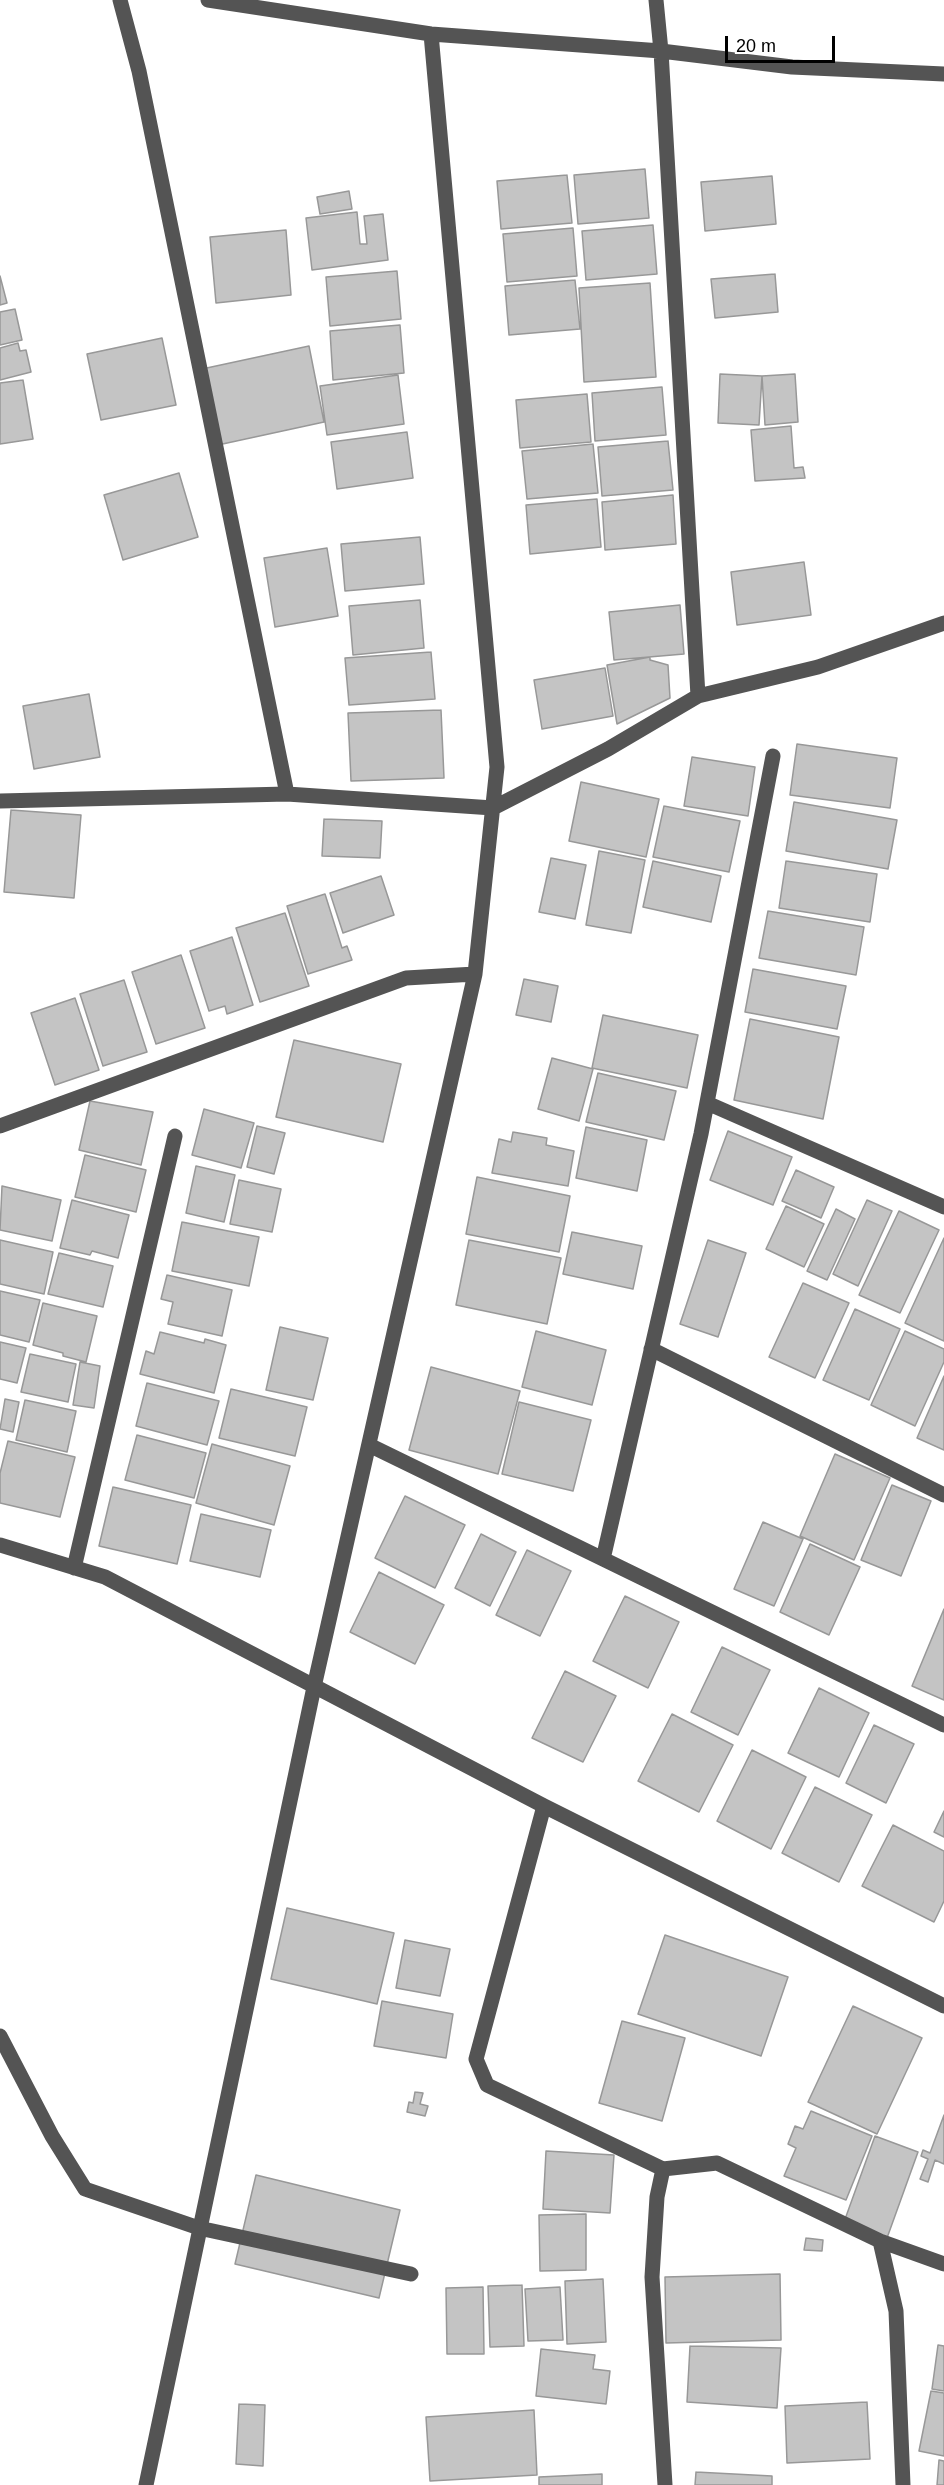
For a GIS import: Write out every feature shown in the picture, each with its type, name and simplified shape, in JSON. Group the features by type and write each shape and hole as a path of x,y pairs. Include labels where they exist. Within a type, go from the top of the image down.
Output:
{"street":[{"path":"120,0 139,71 287,794"},
{"path":"208,0 431,34 661,51 792,66 944,74"},
{"path":"656,0 661,51 698,696"},
{"path":"146,2485 314,1687 475,974 497,766 431,34"},
{"path":"0,801 287,794 493,808 609,750 698,696 818,667 944,622"},
{"path":"603,1559 707,1103 773,756"},
{"path":"0,1126 406,978 475,974"},
{"path":"707,1103 944,1208"},
{"path":"74,1568 175,1136"},
{"path":"651,1349 944,1495"},
{"path":"369,1445 944,1725"},
{"path":"0,1545 105,1577 544,1806 944,2006"},
{"path":"544,1806 476,2059 487,2085 663,2169 717,2163 880,2241 944,2264"},
{"path":"0,2036 52,2136 84,2188 200,2228 411,2274"},
{"path":"663,2169 657,2197 652,2277 665,2485"},
{"path":"880,2241 896,2311 903,2485"}],"building":[{"path":"645,169 649,218 578,224 574,175"},
{"path":"567,175 572,223 501,229 497,181"},
{"path":"772,176 776,224 705,231 701,182"},
{"path":"349,191 352,209 320,214 317,197"},
{"path":"357,212 360,244 367,244 364,216 383,214 388,260 312,270 306,218"},
{"path":"653,225 657,274 586,280 582,231"},
{"path":"573,228 577,276 507,282 503,234"},
{"path":"286,230 291,295 216,303 210,237"},
{"path":"397,271 401,319 330,326 326,277"},
{"path":"775,274 778,312 715,318 711,279"},
{"path":"0,276 7,303 0,305"},
{"path":"575,280 580,329 509,335 505,286"},
{"path":"650,283 656,377 584,382 579,288"},
{"path":"15,309 22,340 0,345 0,312"},
{"path":"400,325 404,373 333,380 330,331"},
{"path":"162,338 176,405 101,420 87,354"},
{"path":"18,343 20,351 26,350 31,372 0,380 0,348"},
{"path":"309,346 324,422 218,445 202,369"},
{"path":"720,374 762,376 759,425 718,423"},
{"path":"795,374 798,422 765,425 762,376"},
{"path":"398,375 404,424 327,435 320,386"},
{"path":"23,380 33,439 0,444 0,383"},
{"path":"662,387 666,435 595,441 592,393"},
{"path":"587,394 591,442 520,448 516,400"},
{"path":"791,426 794,468 803,467 805,478 755,481 751,430"},
{"path":"407,432 413,478 337,489 331,442"},
{"path":"668,441 673,490 602,496 598,447"},
{"path":"593,444 598,493 527,499 522,451"},
{"path":"179,473 198,537 123,560 104,495"},
{"path":"673,495 676,544 605,550 602,502"},
{"path":"597,499 601,547 530,554 526,505"},
{"path":"420,537 424,584 345,591 341,544"},
{"path":"327,548 338,616 275,627 264,558"},
{"path":"804,562 811,615 737,625 731,572"},
{"path":"420,600 424,648 353,655 349,606"},
{"path":"680,605 684,654 614,660 609,612"},
{"path":"431,652 435,699 349,705 345,658"},
{"path":"650,657 650,660 668,665 670,698 617,724 607,665"},
{"path":"605,668 613,716 542,729 534,680"},
{"path":"89,694 100,757 34,769 23,706"},
{"path":"441,710 444,778 351,781 348,713"},
{"path":"797,744 897,758 890,808 790,795"},
{"path":"692,757 755,767 748,816 684,806"},
{"path":"581,782 659,799 646,857 569,841"},
{"path":"794,802 897,820 888,869 786,851"},
{"path":"664,806 740,821 729,872 653,857"},
{"path":"11,810 81,815 74,898 4,892"},
{"path":"324,819 382,821 380,858 322,856"},
{"path":"599,851 645,860 631,933 586,925"},
{"path":"551,858 586,865 575,919 539,912"},
{"path":"653,861 721,876 711,922 643,907"},
{"path":"786,861 877,874 870,922 779,908"},
{"path":"381,876 394,915 343,933 330,893"},
{"path":"325,894 342,948 347,946 352,960 308,974 287,906"},
{"path":"768,911 864,927 856,975 759,958"},
{"path":"285,913 309,986 260,1002 236,928"},
{"path":"232,937 253,1005 227,1014 225,1006 209,1011 190,951"},
{"path":"181,955 205,1028 156,1044 132,972"},
{"path":"753,969 846,986 837,1029 745,1012"},
{"path":"524,979 558,986 551,1022 516,1015"},
{"path":"124,980 147,1052 103,1066 80,994"},
{"path":"75,998 99,1070 55,1085 31,1013"},
{"path":"603,1015 698,1035 687,1088 592,1068"},
{"path":"750,1019 839,1037 823,1119 734,1100"},
{"path":"294,1040 401,1064 383,1142 276,1117"},
{"path":"552,1058 593,1069 579,1121 538,1109"},
{"path":"598,1073 676,1091 664,1140 586,1122"},
{"path":"90,1101 153,1112 141,1165 79,1150"},
{"path":"204,1109 254,1123 241,1168 192,1155"},
{"path":"257,1126 285,1133 274,1174 247,1167"},
{"path":"586,1127 647,1140 637,1191 576,1178"},
{"path":"728,1131 792,1157 773,1205 710,1180"},
{"path":"513,1132 547,1138 546,1145 574,1151 568,1186 492,1173 499,1139 511,1142"},
{"path":"85,1155 146,1170 136,1212 75,1197"},
{"path":"196,1166 235,1175 224,1222 186,1213"},
{"path":"796,1170 834,1187 821,1218 782,1201"},
{"path":"477,1177 570,1196 559,1252 466,1234"},
{"path":"239,1180 281,1189 272,1232 230,1224"},
{"path":"2,1186 61,1200 52,1241 0,1230"},
{"path":"72,1200 129,1215 118,1258 92,1251 90,1255 60,1248"},
{"path":"867,1200 892,1211 858,1286 833,1274"},
{"path":"786,1206 824,1224 804,1267 766,1249"},
{"path":"836,1209 855,1219 827,1280 807,1271"},
{"path":"899,1211 939,1230 900,1313 859,1295"},
{"path":"182,1222 259,1237 249,1286 172,1271"},
{"path":"572,1232 642,1246 633,1289 563,1274"},
{"path":"944,1238 944,1341 905,1323"},
{"path":"0,1240 53,1252 44,1294 0,1284"},
{"path":"469,1240 561,1258 547,1324 456,1305"},
{"path":"708,1240 746,1253 718,1337 680,1324"},
{"path":"59,1253 113,1266 103,1307 48,1294"},
{"path":"167,1275 232,1290 222,1336 168,1324 173,1302 161,1299"},
{"path":"803,1283 849,1303 815,1378 769,1357"},
{"path":"0,1291 40,1300 29,1342 0,1335"},
{"path":"43,1303 97,1316 86,1362 33,1345"},
{"path":"855,1309 900,1329 869,1400 823,1380"},
{"path":"280,1327 328,1338 313,1400 266,1390"},
{"path":"536,1331 606,1350 592,1405 522,1387"},
{"path":"905,1331 944,1349 944,1362 915,1426 871,1405"},
{"path":"160,1332 204,1343 205,1339 226,1345 214,1393 140,1374 146,1351 154,1354"},
{"path":"0,1342 26,1348 17,1383 0,1379"},
{"path":"30,1354 76,1364 68,1402 21,1392"},
{"path":"80,1362 100,1366 94,1408 73,1405"},
{"path":"431,1367 520,1391 498,1474 409,1450"},
{"path":"944,1376 944,1450 917,1438"},
{"path":"147,1383 219,1401 207,1445 136,1426"},
{"path":"231,1389 307,1407 295,1456 219,1438"},
{"path":"5,1399 19,1402 13,1432 0,1429"},
{"path":"25,1400 76,1411 67,1452 16,1440"},
{"path":"519,1402 591,1420 573,1491 502,1474"},
{"path":"137,1435 206,1453 194,1498 125,1480"},
{"path":"8,1441 75,1457 60,1517 0,1503 0,1473"},
{"path":"212,1444 290,1466 274,1525 196,1503"},
{"path":"835,1454 890,1478 854,1560 800,1536"},
{"path":"892,1485 931,1501 901,1576 861,1560"},
{"path":"113,1487 191,1505 177,1564 99,1546"},
{"path":"405,1496 465,1525 435,1588 375,1558"},
{"path":"201,1514 271,1530 260,1577 190,1561"},
{"path":"763,1522 803,1539 774,1606 734,1589"},
{"path":"481,1534 516,1552 490,1606 455,1588"},
{"path":"810,1544 860,1567 829,1635 780,1612"},
{"path":"527,1550 571,1571 540,1636 496,1615"},
{"path":"379,1572 444,1605 415,1664 350,1632"},
{"path":"625,1596 679,1622 648,1688 593,1661"},
{"path":"944,1609 944,1700 912,1686"},
{"path":"722,1647 770,1670 738,1735 691,1712"},
{"path":"565,1671 616,1696 583,1762 532,1738"},
{"path":"819,1688 869,1713 839,1777 788,1753"},
{"path":"672,1714 733,1745 699,1812 638,1781"},
{"path":"874,1725 914,1744 886,1803 846,1783"},
{"path":"752,1750 806,1777 771,1849 717,1821"},
{"path":"815,1787 872,1815 839,1882 782,1853"},
{"path":"944,1811 944,1837 934,1832"},
{"path":"893,1825 944,1851 944,1901 934,1922 862,1886"},
{"path":"287,1908 394,1933 377,2004 271,1979"},
{"path":"665,1935 788,1977 761,2056 638,2014"},
{"path":"405,1940 450,1949 440,1996 396,1988"},
{"path":"382,2001 453,2014 446,2058 374,2046"},
{"path":"853,2006 922,2038 877,2134 808,2102"},
{"path":"622,2021 685,2038 662,2121 599,2103"},
{"path":"415,2092 423,2093 420,2104 428,2106 425,2116 407,2112 409,2102 413,2103"},
{"path":"811,2111 872,2136 846,2200 784,2176 796,2148 788,2144 795,2126 803,2129"},
{"path":"944,2115 944,2164 935,2160 928,2182 920,2179 928,2159 921,2156 923,2150 930,2153"},
{"path":"875,2136 918,2152 887,2238 844,2222"},
{"path":"546,2151 614,2155 610,2213 543,2209"},
{"path":"256,2175 400,2210 379,2298 235,2264"},
{"path":"586,2214 586,2270 540,2271 539,2215"},
{"path":"806,2238 823,2240 822,2251 804,2250"},
{"path":"780,2274 781,2340 666,2343 665,2277"},
{"path":"603,2279 606,2342 567,2344 565,2281"},
{"path":"522,2285 524,2346 490,2347 488,2286"},
{"path":"483,2287 484,2354 447,2354 446,2288"},
{"path":"560,2287 563,2340 528,2341 525,2289"},
{"path":"938,2345 944,2346 944,2391 932,2389"},
{"path":"690,2346 781,2348 777,2408 687,2402"},
{"path":"541,2349 595,2355 593,2369 610,2371 606,2404 536,2396"},
{"path":"931,2391 944,2393 944,2456 919,2451"},
{"path":"867,2402 870,2459 787,2463 785,2406"},
{"path":"239,2404 265,2405 263,2466 236,2464"},
{"path":"534,2410 537,2475 430,2481 426,2417"},
{"path":"939,2460 944,2461 944,2485 937,2485"},
{"path":"696,2472 772,2476 772,2485 695,2485"},
{"path":"602,2474 602,2485 539,2485 539,2477"}]}
